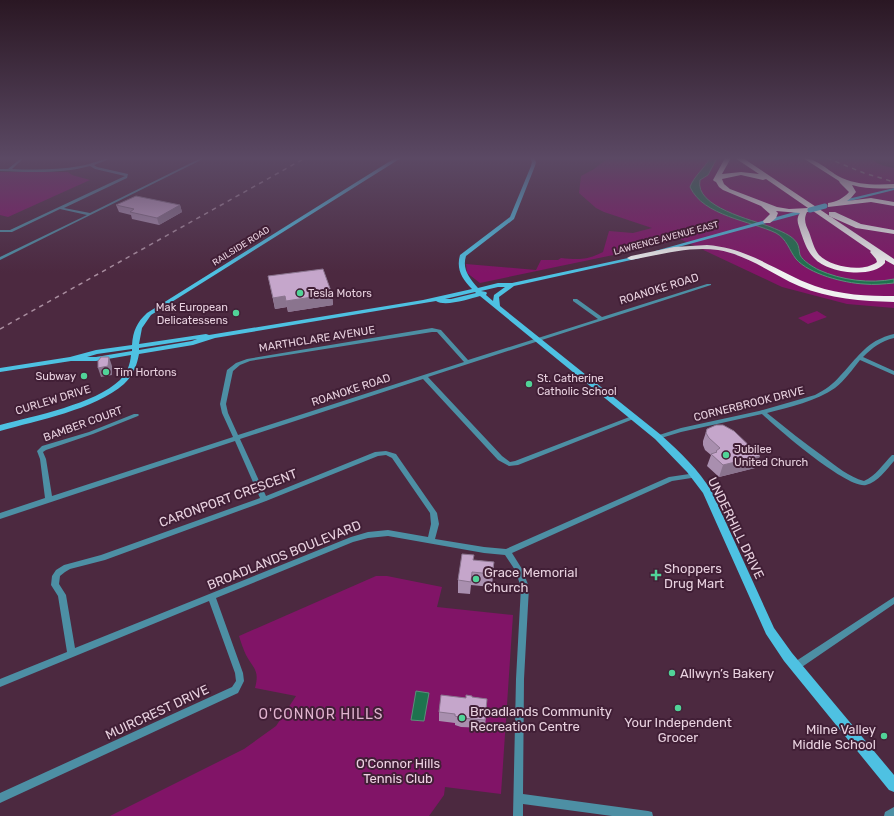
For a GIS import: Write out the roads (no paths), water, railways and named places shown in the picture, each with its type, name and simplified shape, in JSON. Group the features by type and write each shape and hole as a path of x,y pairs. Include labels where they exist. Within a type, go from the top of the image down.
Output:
{"highway":[{"path":"738,196 773,211 773,216 767,221"},
{"path":"743,196 768,206 790,211 806,211"},
{"path":"797,196 894,263"},
{"path":"804,196 894,256"},
{"path":"832,204 850,196"},
{"path":"832,204 871,200 894,204"},
{"path":"806,211 801,217 801,222 814,252 823,261 850,269 862,270 879,266 881,261 867,244"},
{"path":"832,214 859,226 894,232"},
{"path":"631,258 698,246 720,248 747,256 802,284 818,290 852,297 894,299"}],"street":[{"path":"0,231 11,231 85,196"},
{"path":"0,259 126,196"},
{"name":"RAILSIDE ROAD","path":"135,349 137,329 149,314 338,196"},
{"path":"479,292 463,274 461,262 463,255 512,218 521,196"},
{"name":"LAWRENCE AVENUE EAST","path":"0,370 71,359 96,358 135,349 193,343 214,336 423,302 450,301 479,292 500,290 512,285 631,258 863,196"},
{"path":"59,208 90,214"},
{"path":"497,306 496,296 512,285"},
{"name":"ROANOKE ROAD","path":"0,516 601,319 710,285"},
{"name":"UNDERHILL DRIVE","path":"479,292 658,437 696,475 709,495 770,631 796,666 894,785"},
{"path":"575,300 601,319"},
{"name":"MARTHCLARE AVENUE","path":"236,439 225,413 223,404 230,370 233,366 243,362 436,330 442,334 468,363"},
{"name":"CORNERBROOK DRIVE","path":"658,437 803,402 825,392 836,384 872,345 885,338 894,336"},
{"name":"CURLEW DRIVE","path":"0,428 98,398 111,390 128,376 132,369 135,349"},
{"path":"860,358 894,373"},
{"path":"425,377 500,458 509,464 516,463 634,417"},
{"path":"764,412 838,471 858,484 871,482 894,457"},
{"name":"BAMBER COURT","path":"48,500 43,459 40,451 44,448 91,433 136,415"},
{"path":"236,439 264,499"},
{"name":"CARONPORT CRESCENT","path":"72,653 62,595 55,585 59,572 75,565 102,558 264,499 377,454 386,453 394,456 433,513 435,524 431,541"},
{"name":"BROADLANDS BOULEVARD","path":"0,684 72,653 212,598 328,549 368,535 388,533 484,550 507,552 659,484 696,475"},
{"path":"507,552 518,569 524,587 520,686 518,816"},
{"name":"MUIRCREST DRIVE","path":"0,798 235,690 240,682 239,673 212,598"},
{"path":"796,666 894,600"},
{"path":"519,798 648,816"},
{"path":"889,816 894,812"}],"railway":[{"path":"0,329 237,196"}],"place":[{"name":"Tesla Motors","path":"300,293"},
{"name":"Mak European Delicatessens","path":"236,313"},
{"name":"Tim Hortons","path":"106,372"},
{"name":"Subway","path":"84,376"},
{"name":"St. Catherine Catholic School","path":"529,384"},
{"name":"Jubilee United Church","path":"726,455"},
{"name":"Shoppers Drug Mart","path":"656,575"},
{"name":"Grace Memorial Church","path":"476,579"},
{"name":"Allwyn’s Bakery","path":"672,673"},
{"name":"Your Independent Grocer","path":"678,708"},
{"name":"Broadlands Community Recreation Centre","path":"462,718"},
{"name":"Milne Valley Middle School","path":"884,736"}],"district":[{"name":"O'CONNOR HILLS","path":"321,714"}],"park label":[{"name":"O'Connor Hills Tennis Club","path":"398,770"}]}
